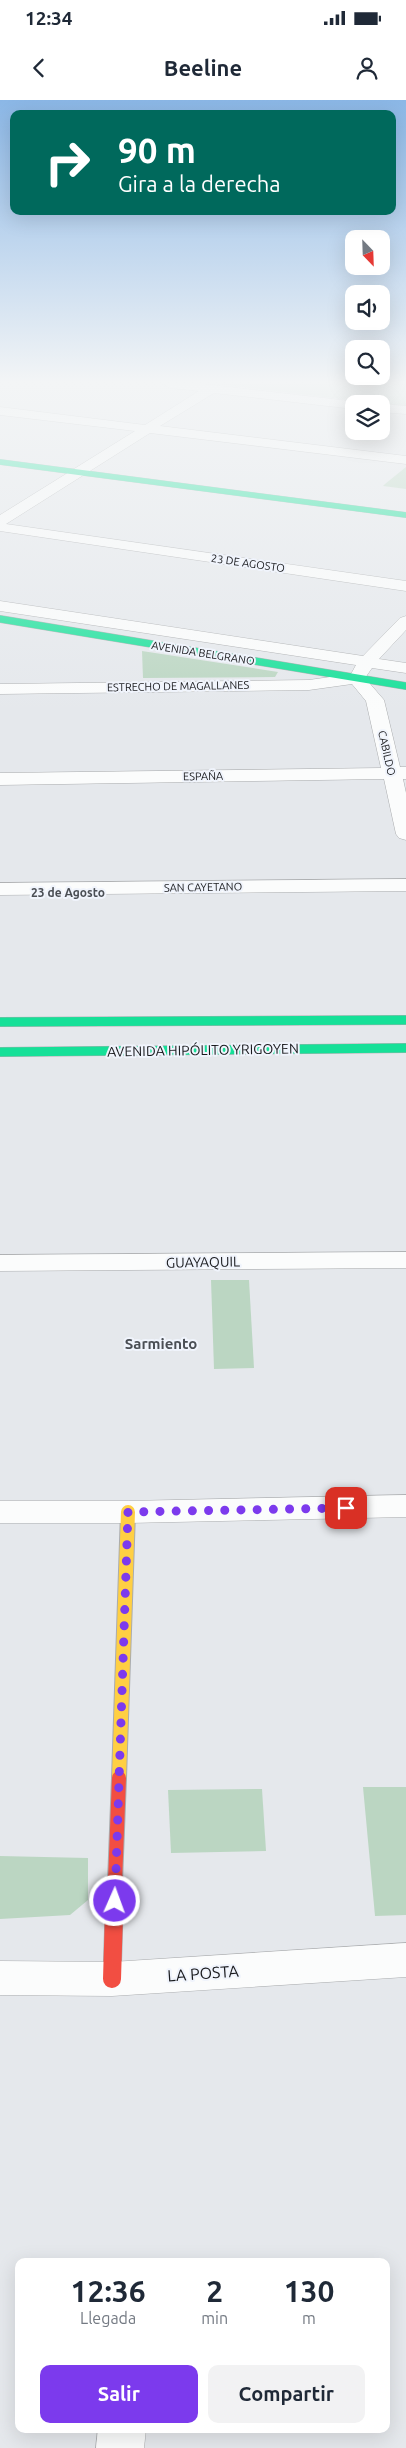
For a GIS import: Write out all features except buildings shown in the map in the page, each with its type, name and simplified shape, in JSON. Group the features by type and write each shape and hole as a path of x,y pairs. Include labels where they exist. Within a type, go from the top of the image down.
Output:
{"street":[{"path":"0,521 43,494"},
{"path":"246,494 406,515"},
{"name":"23 DE AGOSTO","path":"0,527 406,586"},
{"name":"AVENIDA BELGRANO","path":"0,606 406,668"},
{"name":"AVENIDA BELGRANO","path":"0,619 406,686"},
{"path":"356,678 367,662 406,621"},
{"name":"ESTRECHO DE MAGALLANES","path":"0,689 309,685 356,678"},
{"name":"CABILDO","path":"356,678 375,700 399,773 406,834"},
{"name":"ESPAÑA","path":"0,779 399,773"},
{"name":"SAN CAYETANO","path":"0,889 406,885"},
{"name":"AVENIDA HIPÓLITO YRIGOYEN","path":"0,1022 406,1020"},
{"name":"AVENIDA HIPÓLITO YRIGOYEN","path":"0,1052 406,1048"},
{"name":"GUAYAQUIL","path":"0,1264 406,1260"},
{"path":"0,1512 128,1512 406,1506"},
{"path":"112,1978 128,1512"},
{"name":"LA POSTA","path":"0,1978 112,1978 406,1960"},
{"path":"120,2448 122,2433"}],"green space":[{"path":"142,651 278,672 275,677 143,678"},
{"path":"211,1280 249,1280 254,1368 214,1369"},
{"path":"363,1787 406,1787 406,1915 375,1916"},
{"path":"262,1789 266,1851 171,1853 168,1790"},
{"path":"0,1856 88,1858 88,1900 70,1915 0,1919"}],"traffic: fast":[{"path":"242,494 406,515"},
{"path":"0,619 406,686"},
{"path":"0,1022 406,1020"},
{"path":"0,1052 406,1048"}],"traffic: slow":[{"path":"119,1778 128,1512"}],"traffic: jam":[{"path":"112,1979 119,1778"}],"district":[{"name":"23 de Agosto","path":"68,893"},
{"name":"Sarmiento","path":"161,1344"}],"route":[{"path":"115,1901 128,1512 346,1508"}]}
